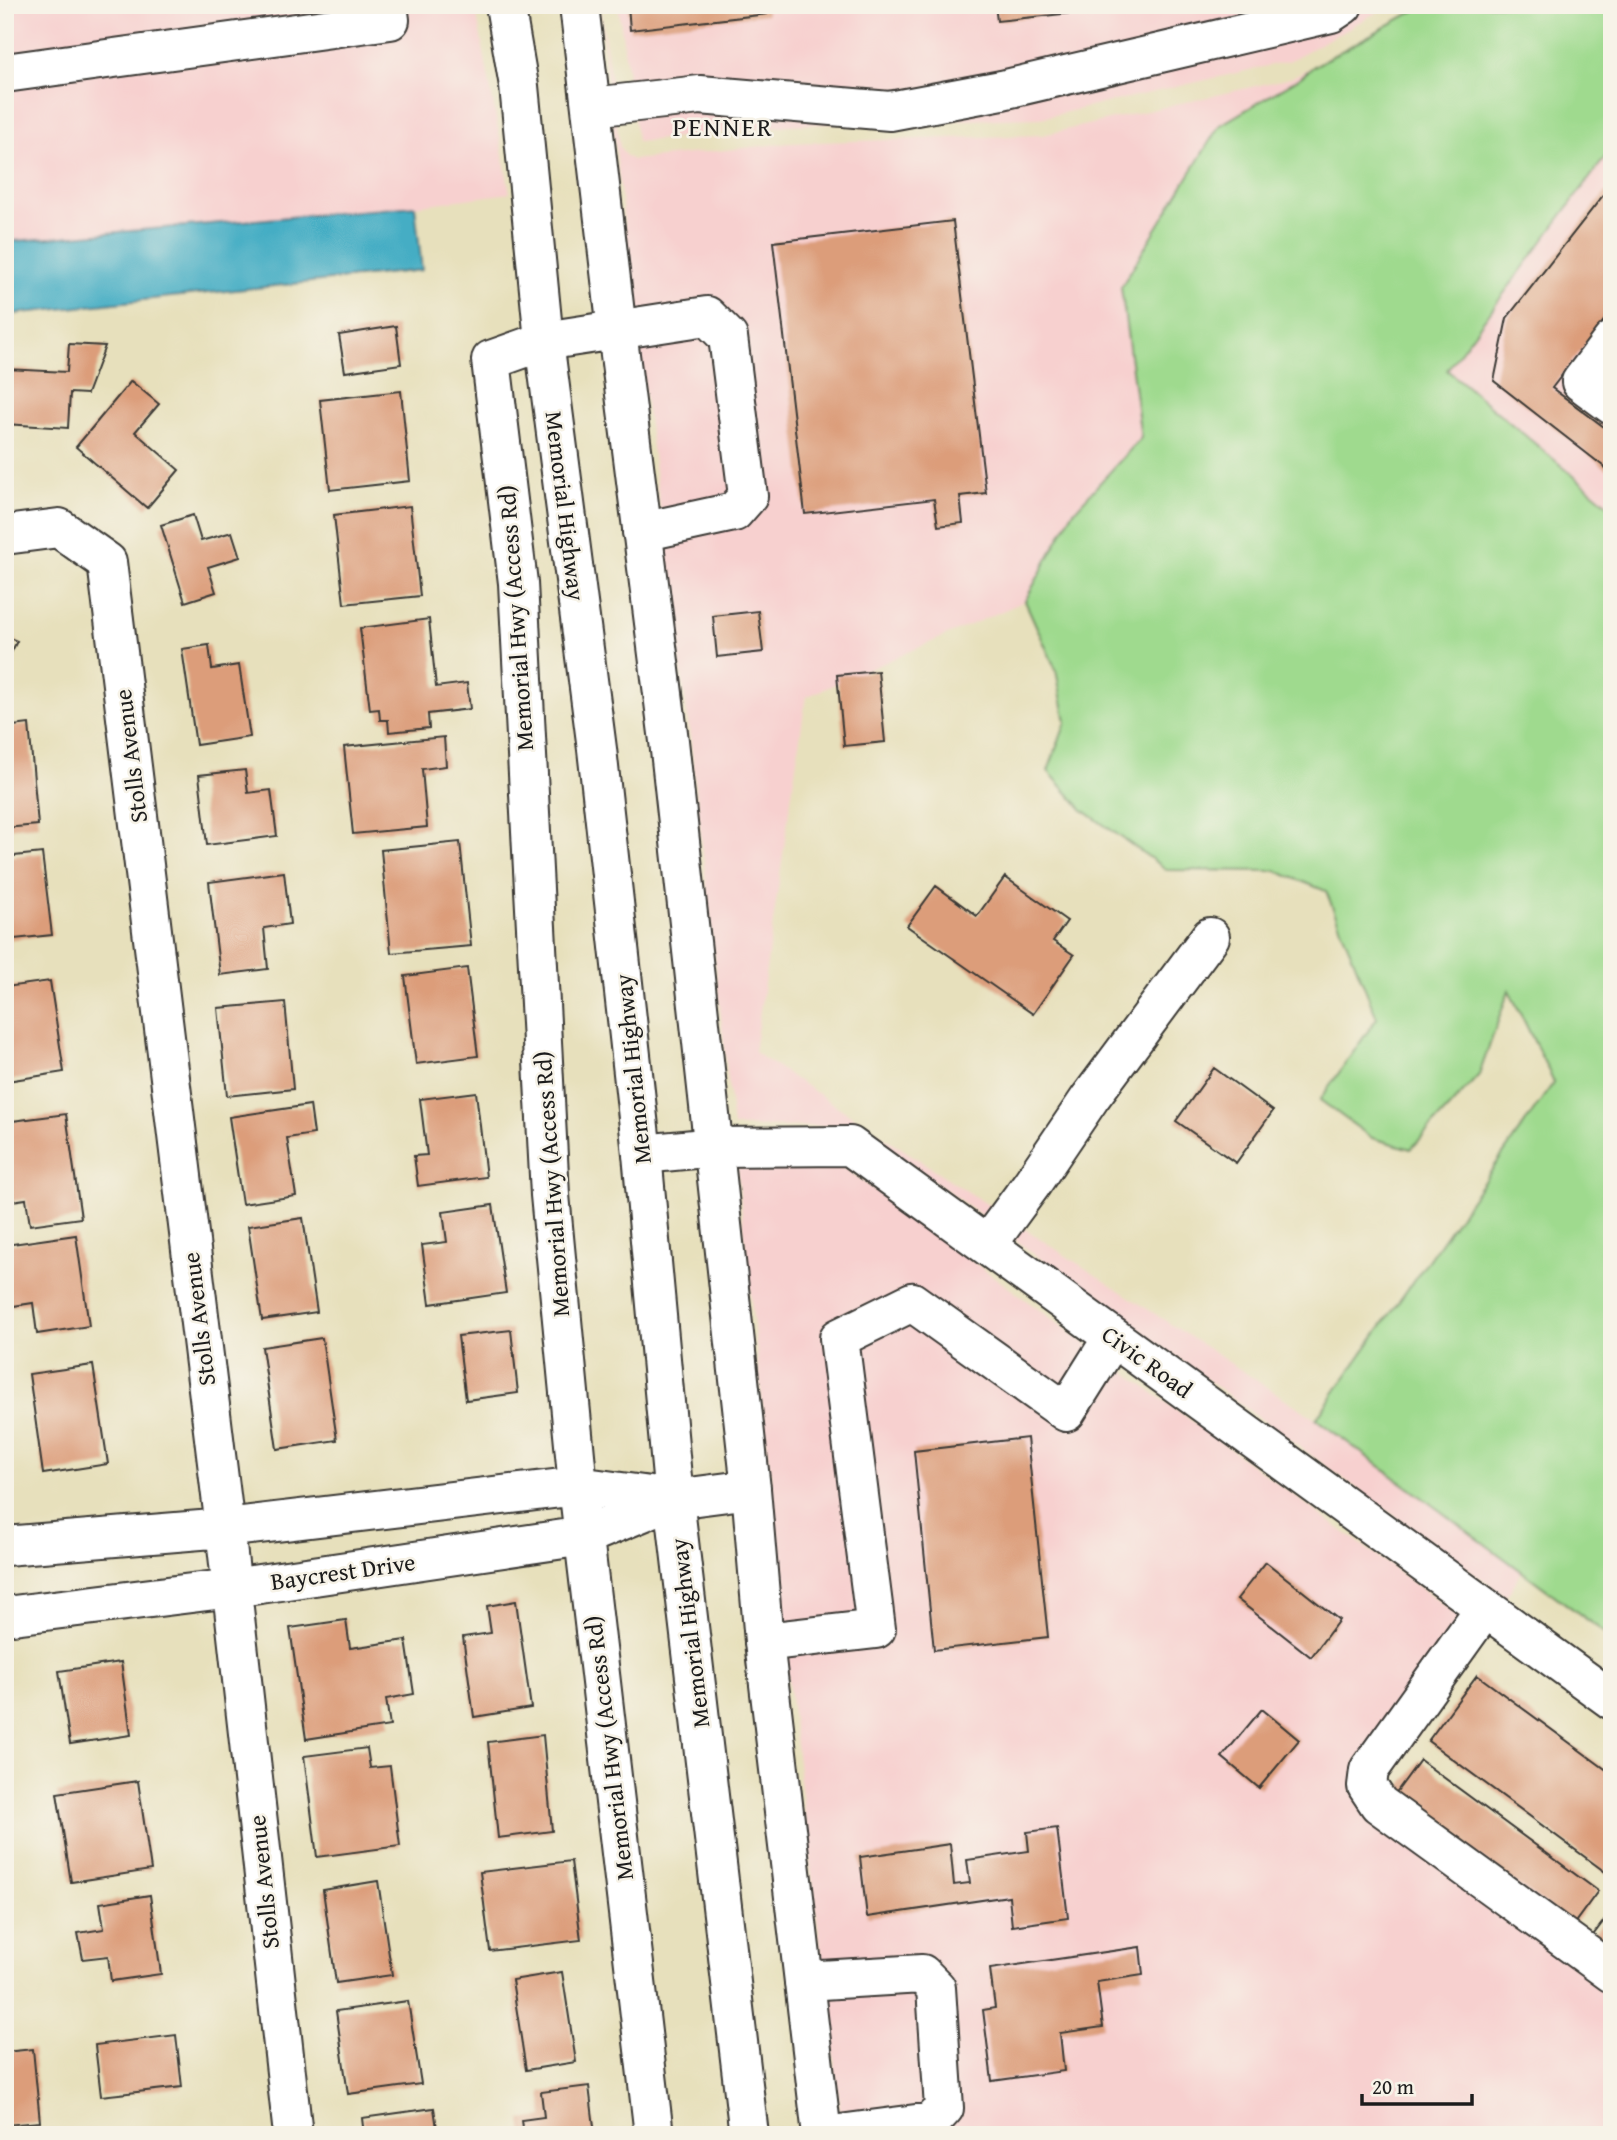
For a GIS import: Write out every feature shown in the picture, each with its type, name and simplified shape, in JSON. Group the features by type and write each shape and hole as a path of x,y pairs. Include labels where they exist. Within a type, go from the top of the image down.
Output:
{"street":[{"path":"5,73 390,20 388,5"},
{"name":"Memorial Highway","path":"505,5 519,86 544,341 597,749 642,1154 674,1499 749,2135"},
{"path":"579,5 669,741 715,1147 751,1489 764,1642 822,2135"},
{"path":"592,107 700,95 890,111 1002,90 1331,13 1342,5"},
{"name":"Memorial Hwy (Access Rd)","path":"642,532 734,512 748,496 728,337 707,316 544,341 491,360 518,583 550,1195 578,1486 654,2135"},
{"path":"1612,341 1581,382 1612,405"},
{"name":"Stolls Avenue","path":"5,535 59,528 107,562 225,1528 293,2135"},
{"path":"987,1245 1090,1098 1210,937"},
{"name":"Civic Road","path":"642,1154 715,1147 850,1146 1612,1700"},
{"path":"764,1642 876,1629 839,1338 912,1302 1066,1412 1113,1337"},
{"name":"Baycrest Drive","path":"5,1546 225,1528 578,1486 674,1499"},
{"name":"Baycrest Drive","path":"5,1616 232,1588 584,1536 674,1499 751,1489"},
{"path":"1485,1608 1369,1770 1367,1786 1379,1804 1612,1973"},
{"path":"804,1980 922,1974 936,1989 944,2108 931,2122 832,2135"}],"shaded area":[{"path":"5,5 475,5 510,193 415,206 5,242"},
{"path":"599,5 620,147 632,160 789,143 1043,135 1290,78 1314,66 1301,77 1121,286 1141,438 1073,512 1025,601 806,697 754,1052 1316,1419 1522,1572 1506,1597 862,1129 852,1126 733,1127 690,736 636,327"},
{"path":"618,5 1390,5 1289,61 1041,118 790,125 637,142"},
{"path":"1612,148 1612,508 1447,370"},
{"path":"842,1166 1483,1633 1387,1783 1612,1949 1612,2135 843,2135 783,1638 770,1467 737,1168"}],"green space":[{"path":"1418,5 1612,5 1612,148 1447,370 1612,508 1612,1638 1316,1419 1554,1082 1509,990 1479,1075 1411,1149 1372,1138 1320,1100 1377,1018 1326,891 1276,871 1167,870 1083,810 1048,771 1066,722 1056,670 1025,601 1073,512 1141,438 1121,287 1219,126 1301,77 1314,66 1414,11"}],"water":[{"path":"415,206 422,270 5,315 5,242"}],"building":[{"path":"628,5 766,5 767,14 630,30"},
{"path":"995,5 1128,5 1128,7 997,21"},
{"path":"1612,184 1612,310 1552,388 1612,433 1612,473 1494,381 1507,318"},
{"path":"953,221 986,493 960,496 963,523 938,526 934,499 805,514 773,242"},
{"path":"396,326 401,364 345,372 339,335"},
{"path":"69,344 105,346 87,394 70,393 68,428 5,424 5,369 67,372"},
{"path":"131,381 159,404 135,432 179,470 147,508 76,447"},
{"path":"401,391 410,481 330,490 320,400"},
{"path":"410,506 420,596 344,604 334,515"},
{"path":"193,515 201,541 232,532 240,557 208,567 216,592 185,602 161,525"},
{"path":"758,611 763,652 717,657 713,616"},
{"path":"429,619 436,687 467,683 470,709 428,714 429,728 389,732 388,720 380,720 379,709 370,710 360,628"},
{"path":"5,636 17,641 5,665"},
{"path":"209,645 212,669 239,665 250,737 196,745 182,649"},
{"path":"878,671 885,742 844,746 837,675"},
{"path":"29,724 38,825 5,828 5,727"},
{"path":"444,737 446,766 422,769 427,827 353,834 344,747"},
{"path":"245,770 248,793 271,790 277,836 207,845 199,775"},
{"path":"460,842 471,946 391,953 381,850"},
{"path":"42,853 52,935 5,940 5,857"},
{"path":"284,872 290,924 264,928 268,969 220,975 209,882"},
{"path":"1005,877 1067,921 1053,941 1074,955 1033,1014 907,926 936,886 977,916"},
{"path":"467,968 478,1056 416,1064 405,976"},
{"path":"50,981 64,1072 7,1081 5,987"},
{"path":"285,1002 293,1089 227,1096 218,1008"},
{"path":"1214,1068 1273,1111 1236,1163 1176,1121"},
{"path":"476,1092 486,1177 418,1186 414,1156 427,1155 420,1099"},
{"path":"310,1105 314,1134 287,1138 296,1196 242,1204 229,1117"},
{"path":"66,1114 81,1218 30,1225 26,1199 5,1202 5,1122"},
{"path":"493,1205 506,1293 430,1304 422,1245 447,1242 443,1212"},
{"path":"303,1218 317,1312 262,1320 248,1226"},
{"path":"76,1235 89,1326 37,1334 33,1303 7,1307 5,1245"},
{"path":"511,1330 518,1393 466,1400 458,1336"},
{"path":"322,1338 337,1440 277,1449 262,1347"},
{"path":"93,1365 108,1464 43,1474 29,1374"},
{"path":"1027,1438 1048,1637 934,1650 914,1451"},
{"path":"1266,1562 1339,1620 1311,1657 1237,1599"},
{"path":"516,1601 531,1708 474,1717 463,1637 491,1633 487,1606"},
{"path":"346,1620 350,1648 406,1640 414,1694 386,1699 390,1726 306,1739 290,1628"},
{"path":"121,1662 131,1735 70,1744 59,1671"},
{"path":"1477,1675 1612,1774 1612,1877 1428,1741"},
{"path":"1262,1709 1299,1740 1259,1788 1222,1757"},
{"path":"543,1735 552,1831 498,1838 488,1742"},
{"path":"367,1748 370,1768 390,1766 400,1846 317,1857 304,1756"},
{"path":"1420,1760 1598,1891 1573,1925 1395,1794"},
{"path":"138,1781 151,1870 71,1882 57,1793"},
{"path":"1057,1828 1068,1918 1012,1926 1009,1896 867,1917 860,1857 950,1844 954,1885 970,1883 967,1860 1029,1851 1027,1832"},
{"path":"571,1861 581,1940 490,1951 480,1872"},
{"path":"378,1881 392,1975 336,1983 323,1890"},
{"path":"150,1895 161,1974 111,1981 108,1956 83,1959 78,1933 104,1929 100,1903"},
{"path":"1612,1910 1612,1959 1588,1942"},
{"path":"1140,1947 1143,1975 1097,1982 1103,2027 1060,2033 1064,2071 992,2081 983,2010 995,2008 990,1969"},
{"path":"562,1972 576,2062 526,2070 512,1980"},
{"path":"408,2001 421,2084 348,2094 336,2011"},
{"path":"176,2035 182,2087 101,2096 95,2045"},
{"path":"33,2049 40,2122 5,2125 5,2052"},
{"path":"589,2086 595,2135 523,2135 521,2120 544,2117 541,2092"},
{"path":"434,2108 438,2135 364,2135 362,2118"}],"district":[{"name":"PENNER","path":"723,127"}]}
